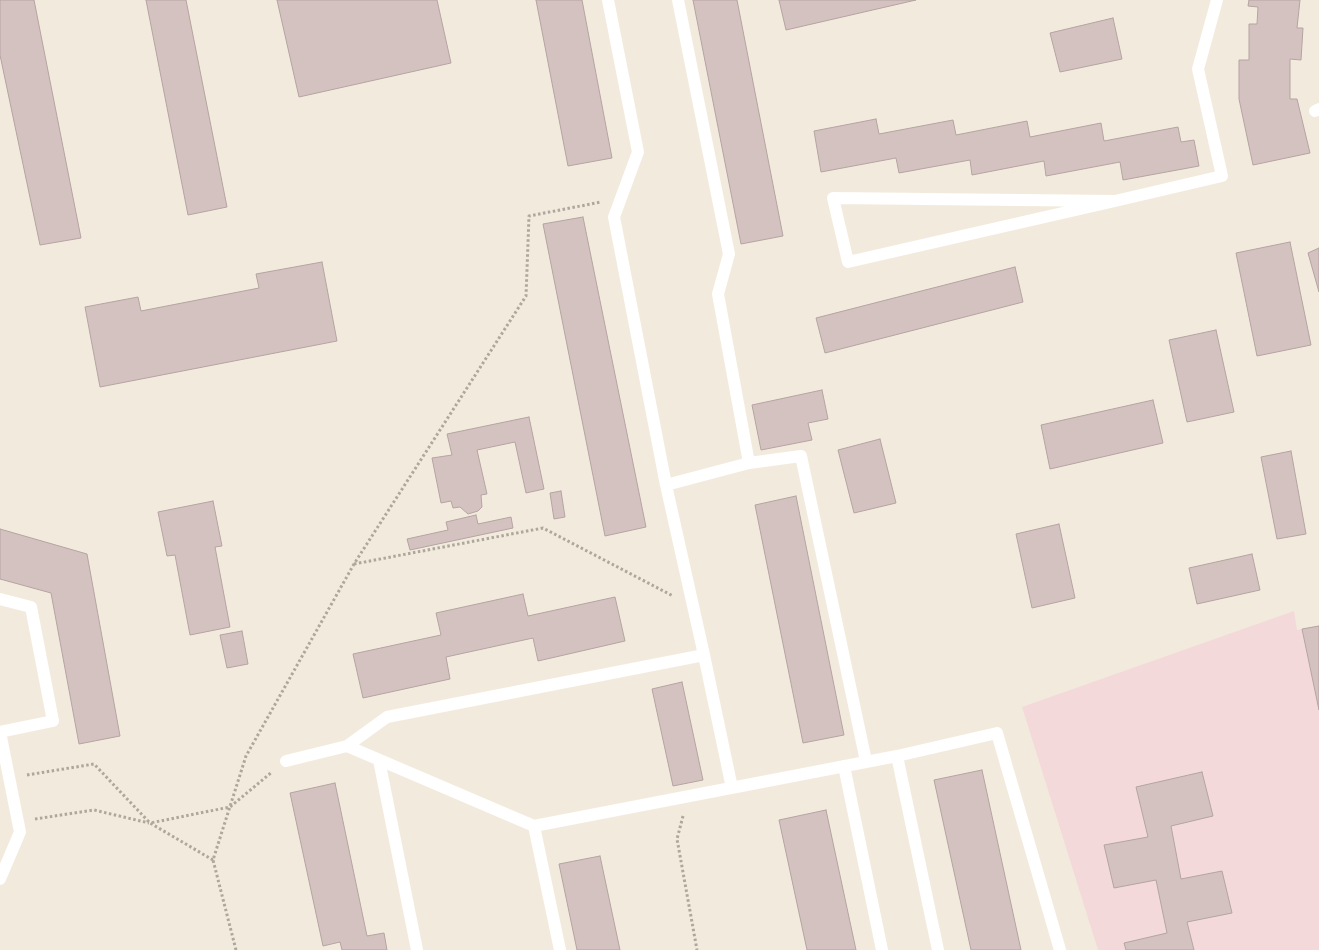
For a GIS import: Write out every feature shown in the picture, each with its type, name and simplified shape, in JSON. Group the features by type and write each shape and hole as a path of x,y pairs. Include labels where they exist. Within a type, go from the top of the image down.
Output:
{"lane":[{"path":"608,0 638,152 619,198 614,217 666,485 732,788"},
{"path":"678,0 729,254 718,294 749,463"},
{"path":"1116,201 833,198 848,262 1116,201 1222,176 1198,69 1217,0"},
{"path":"666,485 749,463 801,456 866,761"},
{"path":"0,599 31,607 53,721 0,732 20,832 0,879"},
{"path":"286,761 347,746 387,717 704,655"},
{"path":"347,746 534,826 897,756 997,733 1060,950"},
{"path":"897,756 938,950"},
{"path":"379,760 418,950"},
{"path":"844,766 882,950"},
{"path":"534,826 560,950"}],"path":[{"path":"236,950 213,860 246,756 354,564 526,296 529,216 619,198"},
{"path":"354,564 543,528 693,606"},
{"path":"18,822 94,810 150,823 230,807 286,761"},
{"path":"9,778 94,764 150,823 213,860"},
{"path":"687,795 677,839 697,950"}],"shaded area":[{"path":"1294,611 1297,630 1302,629 1319,710 1319,950 1098,950 1022,707"}],"building":[{"path":"0,0 34,0 81,238 40,245 0,55"},
{"path":"146,0 186,0 227,207 188,215"},
{"path":"277,0 437,0 451,63 299,97"},
{"path":"536,0 582,0 612,158 568,166"},
{"path":"693,0 737,0 783,236 741,244"},
{"path":"779,0 916,0 786,30"},
{"path":"1249,0 1300,0 1297,28 1303,28 1301,60 1290,59 1290,99 1297,99 1310,153 1253,165 1239,99 1239,60 1249,60 1249,24 1257,24 1258,7 1248,6"},
{"path":"1113,18 1122,59 1060,72 1050,33"},
{"path":"876,119 879,134 953,120 956,135 1027,121 1030,137 1101,123 1104,141 1178,127 1181,142 1194,140 1199,166 1123,180 1120,162 1046,176 1044,161 972,175 970,160 899,173 896,158 821,172 814,131"},
{"path":"583,217 646,527 605,536 543,224"},
{"path":"1290,242 1311,345 1257,356 1236,253"},
{"path":"1319,248 1319,292 1308,253"},
{"path":"322,262 337,341 100,387 85,307 138,297 141,311 259,288 256,274"},
{"path":"1015,267 1023,302 825,353 816,318"},
{"path":"1216,330 1234,412 1187,422 1169,340"},
{"path":"822,390 828,419 808,423 812,440 761,450 752,405"},
{"path":"1153,400 1163,443 1050,469 1041,425"},
{"path":"529,417 544,489 526,493 515,442 477,450 487,494 481,495 482,507 478,511 468,514 460,507 453,508 451,501 441,503 432,458 452,455 447,434"},
{"path":"880,439 896,503 854,513 838,450"},
{"path":"1291,451 1306,534 1277,539 1261,457"},
{"path":"561,491 565,517 554,519 550,493"},
{"path":"796,496 844,735 803,743 755,505"},
{"path":"213,501 222,546 215,547 230,627 190,635 175,555 167,556 158,512"},
{"path":"476,515 478,524 511,517 513,528 410,550 407,539 448,530 446,522"},
{"path":"1059,524 1075,598 1032,608 1016,534"},
{"path":"0,529 87,554 120,736 79,744 51,593 0,579"},
{"path":"1252,554 1260,590 1197,604 1189,568"},
{"path":"523,594 528,616 615,597 625,641 538,661 533,638 446,657 450,679 363,698 353,654 441,635 436,613"},
{"path":"1319,626 1319,710 1302,629"},
{"path":"242,631 248,664 227,668 220,635"},
{"path":"682,682 703,780 673,786 652,689"},
{"path":"982,770 1021,950 971,950 934,780"},
{"path":"1202,772 1213,816 1171,826 1181,879 1222,871 1232,913 1187,922 1194,950 1126,950 1124,943 1167,933 1156,880 1114,888 1104,845 1148,837 1136,787"},
{"path":"335,783 367,936 384,933 387,950 342,950 340,942 323,946 290,793"},
{"path":"826,810 856,950 807,950 779,820"},
{"path":"600,856 620,950 577,950 559,864"}]}
